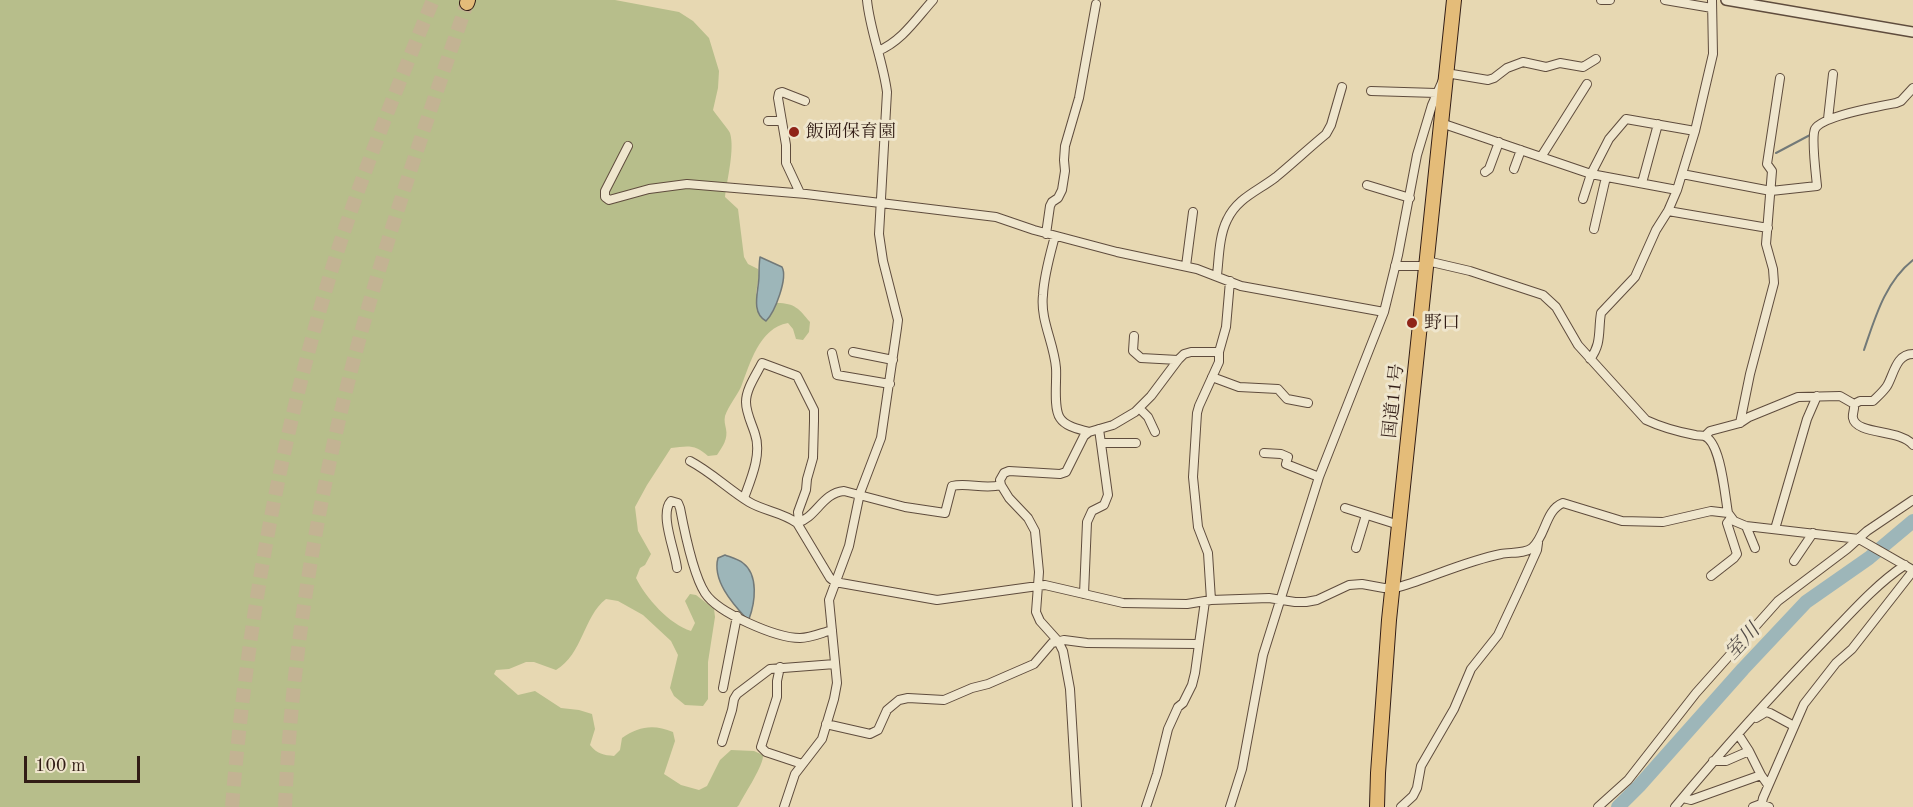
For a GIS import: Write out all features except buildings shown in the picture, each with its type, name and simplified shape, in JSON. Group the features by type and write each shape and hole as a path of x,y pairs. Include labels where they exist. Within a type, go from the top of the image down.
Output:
{"highway":[{"name":"国道11号","path":"1377,807 1379,751 1392,588 1454,0"}],"street":[{"path":"784,807 795,774 822,739 837,683 829,600 849,546 859,496 881,438 898,320 879,234 887,92 868,14 867,0"},
{"path":"878,51 897,40 933,0"},
{"path":"1600,0 1610,0"},
{"path":"1590,358 1598,349 1600,342 1601,313 1635,277 1677,190 1695,131 1713,54 1712,4 1665,0"},
{"path":"1726,0 1913,32"},
{"path":"1089,432 1065,424 1057,412 1054,349 1045,319 1042,296 1050,235 1050,206 1062,190 1065,146 1079,98 1096,4"},
{"path":"1230,807 1242,769 1263,655 1280,599 1319,477 1384,312 1410,198 1417,155 1436,93 1446,73 1488,80 1507,68 1523,62 1546,67 1560,63 1583,67 1596,59"},
{"path":"1828,119 1833,74"},
{"path":"1740,423 1750,374 1774,283 1773,268 1766,244 1772,171 1767,164 1780,78"},
{"path":"1541,157 1587,84"},
{"path":"1217,275 1223,231 1237,204 1276,176 1326,134 1331,125 1342,87"},
{"path":"1682,174 1771,191 1817,186 1813,138 1815,129 1828,119 1901,101 1913,88"},
{"path":"1371,91 1436,93"},
{"path":"800,194 786,163 779,93 782,92 805,101"},
{"path":"1584,199 1592,174 1609,139 1626,119 1695,131"},
{"path":"768,121 782,121"},
{"path":"1441,123 1592,174 1677,190"},
{"path":"1642,183 1658,124"},
{"path":"1485,172 1489,169 1499,142"},
{"path":"628,146 605,191 605,197 609,200 649,189 687,184 800,194 996,217 1050,235 1186,266 1217,275 1241,286 1384,312"},
{"path":"1514,169 1521,150"},
{"path":"1594,229 1606,177"},
{"path":"1367,185 1410,198"},
{"path":"1668,211 1768,228"},
{"path":"1186,266 1193,212"},
{"path":"1395,266 1426,263 1470,271 1543,295 1556,307 1578,345 1646,420 1657,425 1705,436 1715,445 1730,516 1727,523 1737,554 1712,576"},
{"path":"1146,807 1168,729 1192,685 1208,600 1208,553 1198,527 1193,477 1197,413 1219,362 1219,352 1226,327 1230,280"},
{"path":"1134,336 1133,351 1137,356 1178,360"},
{"path":"853,352 893,360"},
{"path":"1077,807 1070,689 1063,651 1036,612 1038,587 1035,531 1028,518 1009,498 1000,480 1004,473 1009,471 1060,474 1066,472 1084,436 1089,432 1113,425 1139,408 1184,354 1219,352"},
{"path":"832,353 837,375 890,384"},
{"path":"1854,404 1873,400 1886,388 1902,358 1913,354"},
{"path":"744,498 755,465 757,448 757,436 746,403 748,392 762,363 797,376 814,410 813,458 806,490 798,512 798,522 830,578 835,582 937,600 1045,585 1123,603 1187,604 1208,600 1280,599 1306,602 1317,600 1349,585 1362,584 1392,588 1429,579 1448,570 1498,554 1525,551 1532,548 1538,541 1553,511 1563,503 1622,521 1663,522 1711,511 1730,516 1746,526 1862,540 1913,570 1852,649 1836,663 1804,704 1768,785 1764,806 1753,807"},
{"path":"1212,377 1239,387 1278,389 1287,399 1308,404"},
{"path":"1775,529 1807,418 1817,396"},
{"path":"1705,436 1716,429 1740,423 1798,397 1840,396 1854,404"},
{"path":"1854,404 1853,417 1857,425 1902,436 1913,445"},
{"path":"1139,408 1148,417 1155,432"},
{"path":"1084,594 1087,522 1092,511 1104,505 1108,495 1100,429"},
{"path":"1101,443 1136,443"},
{"path":"1264,453 1281,454 1288,457 1286,464 1319,477"},
{"path":"690,461 756,505 798,522 807,519 828,496 837,492 844,491 904,507 945,513 952,486 959,484 992,488 1001,485"},
{"path":"1598,807 1628,780 1695,693 1778,601 1862,540 1867,531 1913,500"},
{"path":"677,568 665,510 671,501 678,503 680,508 690,552 706,595 755,626 786,637 810,637 832,630"},
{"path":"1344,508 1399,525"},
{"path":"1356,548 1366,515"},
{"path":"1746,526 1755,548"},
{"path":"1794,561 1813,533"},
{"path":"1401,807 1413,796 1417,788 1420,766 1454,709 1471,669 1498,636 1537,550 1538,541"},
{"path":"1675,807 1713,761 1871,592 1904,564"},
{"path":"723,688 737,616"},
{"path":"826,724 870,734 878,730 887,710 899,700 908,698 944,700 988,684 1034,663 1052,643 1058,641 1198,644"},
{"path":"722,742 736,694 770,669 835,664"},
{"path":"780,667 776,686 777,697 761,747 766,752 802,764"},
{"path":"1750,721 1766,712 1794,726"},
{"path":"1738,734 1768,785"},
{"path":"1713,761 1726,761 1749,751"},
{"path":"1683,798 1691,800 1761,775"}],"green space":[{"path":"0,0 615,0 679,12 693,21 709,38 719,71 713,110 729,131 731,140 725,197 738,209 744,257 748,264 758,269 756,293 769,318 777,303 783,303 796,308 810,322 809,332 803,340 796,339 788,323 778,326 763,339 752,358 741,387 728,408 725,416 726,436 717,455 708,456 699,449 691,447 671,448 635,507 638,531 651,554 645,565 640,568 636,578 646,594 675,623 691,631 695,623 685,601 690,594 696,595 714,609 715,617 708,662 708,699 703,706 685,705 674,696 670,688 678,655 671,641 643,615 618,601 606,599 592,615 572,655 556,670 534,662 526,662 509,669 496,670 494,674 518,695 535,691 561,708 592,714 595,729 590,745 601,754 614,756 620,750 622,738 634,731 653,727 673,732 675,741 664,774 681,785 699,790 707,786 720,760 731,750 754,751 763,755 757,772 737,807 0,807"}],"water":[{"path":"760,257 782,267 783,272 780,295 766,321 758,312 756,300"},
{"path":"725,555 743,563 752,575 754,597 749,619 724,591 718,575 718,558"}],"waterway":[{"path":"1776,153 1810,135"},
{"path":"1864,350 1882,301 1895,279 1913,260"},
{"name":"室川","path":"1618,807 1806,602 1869,558 1913,521"}],"tunnel":[{"path":"232,807 247,668 268,530 298,394 315,326 357,193 433,0"},
{"path":"285,807 295,680 303,616 312,552 338,425 381,264 467,3"}],"place":[{"name":"飯岡保育園","path":"794,132"},
{"name":"野口","path":"1412,323"}]}
